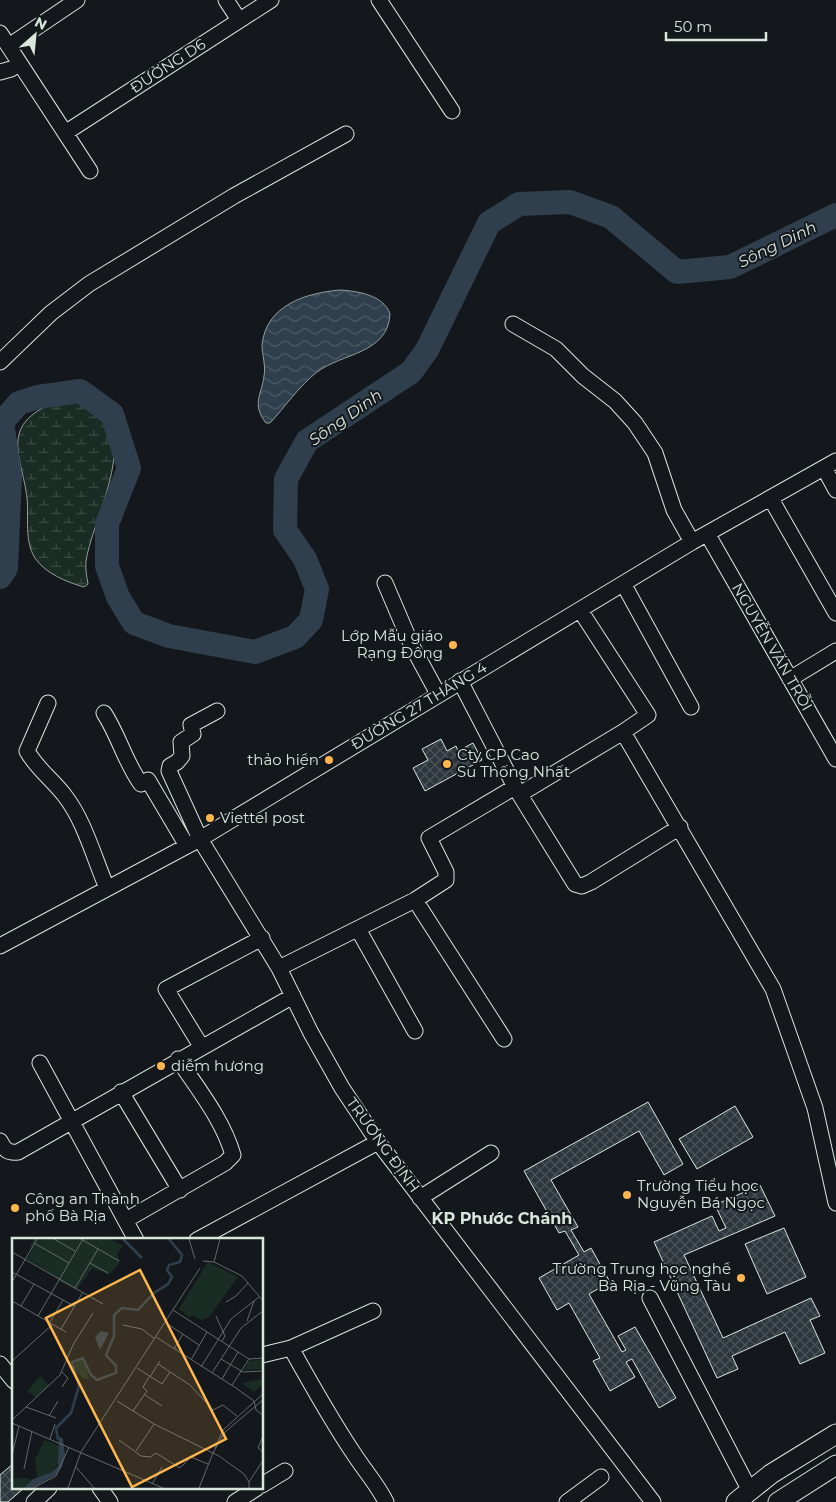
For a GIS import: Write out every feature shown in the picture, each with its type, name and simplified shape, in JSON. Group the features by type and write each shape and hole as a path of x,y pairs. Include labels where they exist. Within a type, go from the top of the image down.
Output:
{"main road":[{"path":"743,1496 771,1474 836,1434"},
{"path":"778,1502 836,1465"}],"street":[{"path":"9,46 77,0"},
{"path":"226,0 240,20"},
{"name":"ĐƯỜNG D6","path":"65,132 271,0"},
{"path":"380,0 452,111"},
{"path":"0,33 90,171"},
{"path":"0,362 51,313 89,284 226,200 346,134"},
{"path":"514,324 556,349 583,376 615,401 636,423 655,453 674,510 692,542"},
{"path":"830,465 836,490"},
{"name":"ĐƯỜNG 27 THÁNG 4","path":"0,946 193,842 692,542 708,535 830,465"},
{"path":"772,499 836,613"},
{"name":"NGUYỄN VĂN TRỖI","path":"708,535 836,759"},
{"path":"386,584 412,646 438,694"},
{"path":"624,584 691,708"},
{"path":"279,968 415,900 446,880 446,872 429,838 623,732 648,715 580,610"},
{"path":"790,679 836,651"},
{"path":"460,681 517,790 570,879 575,884 582,886 680,827"},
{"path":"48,703 27,751 33,762 65,795 78,816 108,888"},
{"path":"193,842 169,771 170,766 182,756 181,742 193,734 191,725 217,710"},
{"path":"104,714 120,741 134,775 140,784 148,780 193,842"},
{"path":"623,732 773,989 815,1108 836,1203"},
{"name":"TRƯƠNG ĐỊNH","path":"193,842 262,938 342,1088 378,1142 653,1502"},
{"path":"415,900 504,1039"},
{"path":"358,930 415,1032"},
{"path":"201,1046 166,989 262,938"},
{"path":"0,1141 5,1150 10,1153 18,1152 178,1059 293,996"},
{"path":"126,1220 225,1163 234,1155 229,1140 218,1120 178,1059"},
{"path":"40,1063 135,1238"},
{"path":"121,1092 180,1190"},
{"path":"201,1238 378,1142"},
{"path":"420,1198 491,1153"},
{"path":"650,1298 743,1496"},
{"path":"264,1355 291,1348 373,1311"},
{"path":"291,1348 332,1420 361,1465 374,1480 386,1502"},
{"path":"0,1364 12,1379"},
{"path":"264,1483 284,1471"},
{"path":"567,1502 600,1477"},
{"path":"34,1502 47,1490"},
{"path":"101,1490 110,1502"},
{"path":"235,1502 254,1490"}],"green space":[{"path":"69,397 95,407 109,422 114,443 113,466 91,540 86,561 88,584 84,587 63,580 44,568 35,558 29,544 27,498 18,448 18,437 22,427 29,418 51,403"}],"water":[{"path":"340,290 369,295 382,302 390,314 387,327 373,345 317,372 298,390 270,423 266,423 258,405 264,372 262,345 265,331 271,320 279,311 301,298"}],"building":[{"name":"Cty CP Cao Su Thống Nhất","path":"441,739 447,751 456,746 458,751 473,743 482,760 425,791 413,768 428,760 422,749"},
{"path":"648,1102 683,1164 664,1175 639,1131 551,1180 578,1227 571,1230 584,1252 591,1248 610,1282 589,1294 622,1352 626,1350 618,1336 635,1327 676,1398 659,1408 632,1359 626,1362 635,1377 610,1391 593,1361 600,1358 569,1303 557,1310 539,1278 579,1255 565,1231 559,1233 524,1171"},
{"path":"735,1106 753,1137 697,1169 679,1139"},
{"path":"760,1185 775,1216 684,1255 723,1338 811,1298 820,1316 810,1320 825,1353 800,1364 785,1332 732,1356 738,1369 717,1378 654,1242 712,1216 719,1231 726,1228 715,1205"},
{"path":"784,1228 806,1277 767,1294 745,1244"},
{"path":"12,1465 12,1490 22,1490 8,1502 0,1502 0,1475"}],"waterway":[{"name":"Sông Dinh","path":"0,577 6,568 10,476 2,422 19,403 38,397 80,391 112,414 129,468 107,524 107,566 118,597 134,623 169,636 255,652 295,637 311,620 317,589 305,559 285,530 286,479 307,441 411,372 427,350 489,223 519,204 570,202 611,217 677,272 730,267 836,215"}],"place":[{"name":"Lớp Mẫu giáo Rạng Đông","path":"453,645"},
{"name":"thảo hiền","path":"329,760"},
{"name":"Cty CP Cao Su Thống Nhất","path":"447,764"},
{"name":"Viettel post","path":"210,818"},
{"name":"diễm hương","path":"161,1066"},
{"name":"Trường Tiểu học Nguyễn Bá Ngọc","path":"627,1195"},
{"name":"Công an Thành phố Bà Rịa","path":"15,1208"},
{"name":"Trường Trung học nghề Bà Rịa - Vũng Tàu","path":"741,1278"}],"district":[{"name":"KP Phước Chánh","path":"502,1218"}]}
